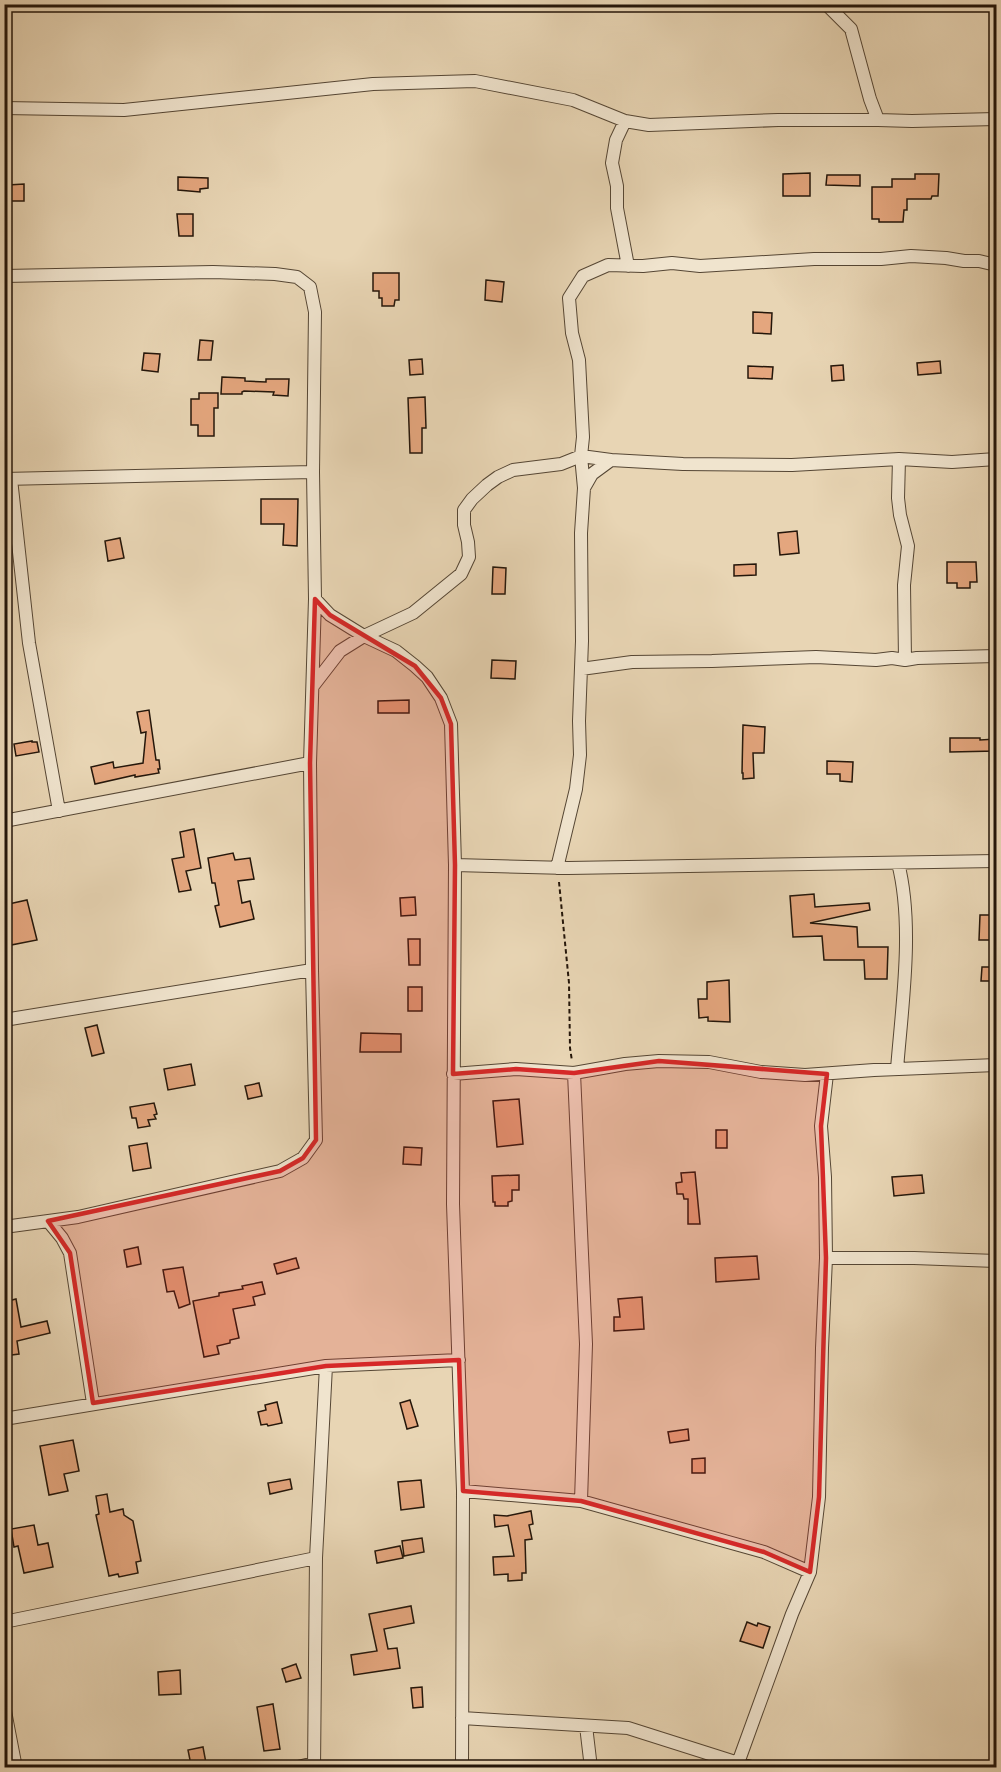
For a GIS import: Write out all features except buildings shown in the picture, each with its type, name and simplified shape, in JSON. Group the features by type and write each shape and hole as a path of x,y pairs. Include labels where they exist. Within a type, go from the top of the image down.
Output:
{"street":[{"path":"826,4 851,29 878,120"},
{"path":"4,108 124,110 373,84 475,81 573,100 625,121 649,125 778,120 912,122 996,119"},
{"path":"625,121 616,140 612,163 617,208 628,266"},
{"path":"557,868 576,789 580,755 581,533 584,488 581,456 583,437 579,360 572,333 569,298 583,276 608,265 672,263 700,266 911,256 979,261 996,265"},
{"path":"4,276 213,272 275,274 297,277 310,287 315,312 313,472 315,599 310,763 316,1140 303,1158 280,1171 78,1217 4,1227"},
{"path":"312,687 340,651 364,636 413,613 461,574 469,557 464,510 487,484 513,470 561,464 581,456 683,465 792,465 899,459 952,462 996,459"},
{"path":"899,459 898,498 908,546 904,585 905,660"},
{"path":"584,488 592,474 611,460"},
{"path":"59,811 29,643 8,479 313,472"},
{"path":"315,599 330,615 364,636 396,651 427,677 441,698 451,724 455,865 453,1204 463,1491 462,1767"},
{"path":"581,669 632,662 816,657 905,660 996,656"},
{"path":"4,820 310,763"},
{"path":"455,865 557,868 996,861"},
{"path":"897,1069 906,912 903,882 898,863"},
{"path":"4,1020 312,970"},
{"path":"453,1074 516,1069 574,1073 625,1064 658,1062 709,1062 761,1072 806,1075 996,1065"},
{"path":"574,1073 586,1344 580,1501"},
{"path":"738,1762 788,1624 810,1572 819,1497 826,1258 825,1177 821,1126 827,1074"},
{"path":"48,1221 62,1238 70,1253 93,1403"},
{"path":"826,1258 996,1261"},
{"path":"4,1419 326,1366 459,1360"},
{"path":"294,1767 314,1765 316,1558 326,1366"},
{"path":"463,1491 580,1501 764,1552 810,1572"},
{"path":"4,1622 316,1558"},
{"path":"4,1706 16,1767"},
{"path":"462,1718 628,1728 754,1767"},
{"path":"586,1726 591,1767"}],"path":[{"path":"557,868 569,983 570,1048 574,1073"}],"highlighted area":[{"path":"315,599 330,615 415,666 441,698 451,724 455,865 453,1074 516,1069 574,1073 659,1061 827,1074 821,1126 826,1258 819,1497 810,1572 764,1552 581,1501 463,1491 459,1360 326,1366 93,1403 70,1253 48,1221 280,1171 303,1158 316,1140 310,763"}]}
